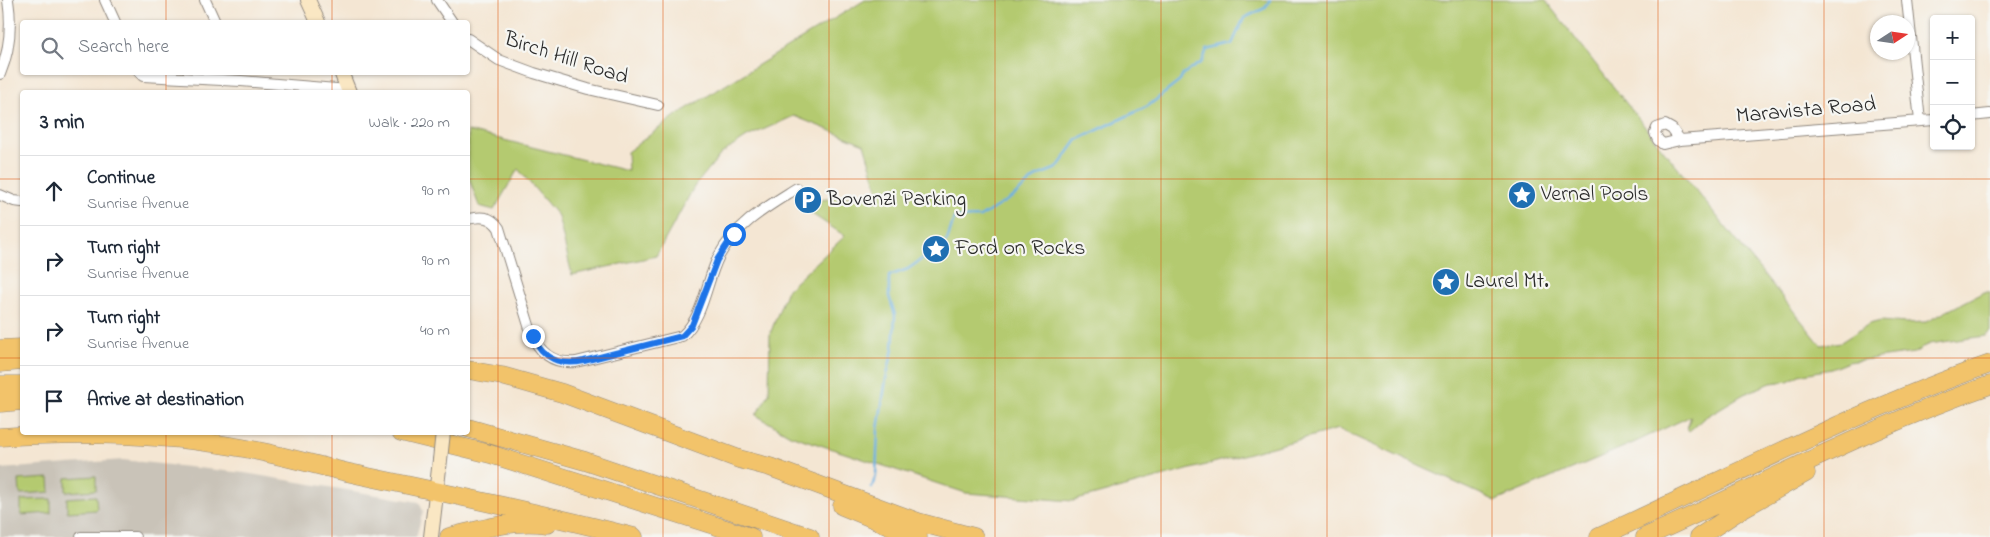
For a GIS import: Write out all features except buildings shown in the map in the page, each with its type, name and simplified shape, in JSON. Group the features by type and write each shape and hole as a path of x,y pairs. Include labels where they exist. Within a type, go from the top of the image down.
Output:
{"highway":[{"path":"0,349 20,348"},
{"path":"0,363 20,360"},
{"path":"1599,537 1843,422 1916,391 1990,364"},
{"path":"470,370 524,382 580,399 738,459 770,467 918,522 974,537"},
{"path":"0,385 20,385"},
{"path":"1645,537 1864,434 1927,408 1990,386"},
{"path":"0,403 20,401"},
{"path":"470,429 585,461 810,537"},
{"path":"1699,537 1740,510 1822,464 1864,434"},
{"path":"413,435 490,454 751,537"},
{"path":"0,436 130,436 232,446 634,537"},
{"path":"738,459 751,468 918,537"},
{"path":"449,537 512,523 531,522 582,531 605,529"}],"main road":[{"path":"308,0 317,20"},
{"path":"341,75 349,90"},
{"path":"431,537 443,435"}],"street":[{"path":"0,74 8,51 10,38 8,0"},
{"path":"105,0 114,20"},
{"path":"205,0 214,20"},
{"path":"1907,0 1920,121"},
{"path":"441,2 451,20"},
{"name":"Birch Hill Road","path":"470,39 499,60 534,73 588,89 658,106"},
{"path":"174,75 239,77 341,90"},
{"path":"1975,116 1990,114"},
{"name":"Maravista Road","path":"1680,140 1930,120"},
{"path":"470,219 485,217 494,222 499,228 531,332 539,347 555,360 576,362 682,336 692,325 717,260 734,234 752,218 797,188"},
{"path":"0,195 20,202"},
{"path":"81,537 135,537"}],"shaded area":[{"path":"123,460 244,473 419,502 423,511 416,537 0,537 0,469"}],"green space":[{"path":"865,0 1545,0 1821,345 1841,342 1869,324 1881,321 1926,322 1984,292 1990,292 1990,332 1985,336 1929,344 1914,353 1848,362 1831,369 1799,375 1788,381 1771,383 1744,394 1704,418 1689,431 1687,428 1691,416 1631,444 1496,501 1338,429 1073,501 966,493 790,435 756,415 769,394 770,334 787,290 845,236 806,210 818,200 879,194 864,144 794,116 747,137 721,154 694,187 656,256 572,275 558,216 518,169 494,210 479,206 470,181 470,132 628,171 627,152 678,114"},
{"path":"96,476 96,490 66,492 66,478"},
{"path":"49,478 50,492 20,494 19,480"},
{"path":"96,496 97,510 67,512 67,498"},
{"path":"51,499 51,513 21,515 21,500"}],"waterway":[{"path":"872,487 876,475 878,429 893,349 895,315 889,296 889,276 908,269 947,241 954,218 980,217 1014,196 1037,176 1057,168 1077,140 1148,106 1180,81 1183,74 1202,62 1207,50 1232,44 1244,18 1265,8 1270,0"}],"place":[{"name":"Vernal Pools","path":"1522,195"},
{"name":"Bovenzi Parking","path":"808,200"},
{"name":"Ford on Rocks","path":"936,249"},
{"name":"Laurel Mt.","path":"1446,282"}],"route":[{"path":"533,336 536,344 548,356 559,362 568,363 584,361 682,336 692,325 717,260 734,234"}]}
